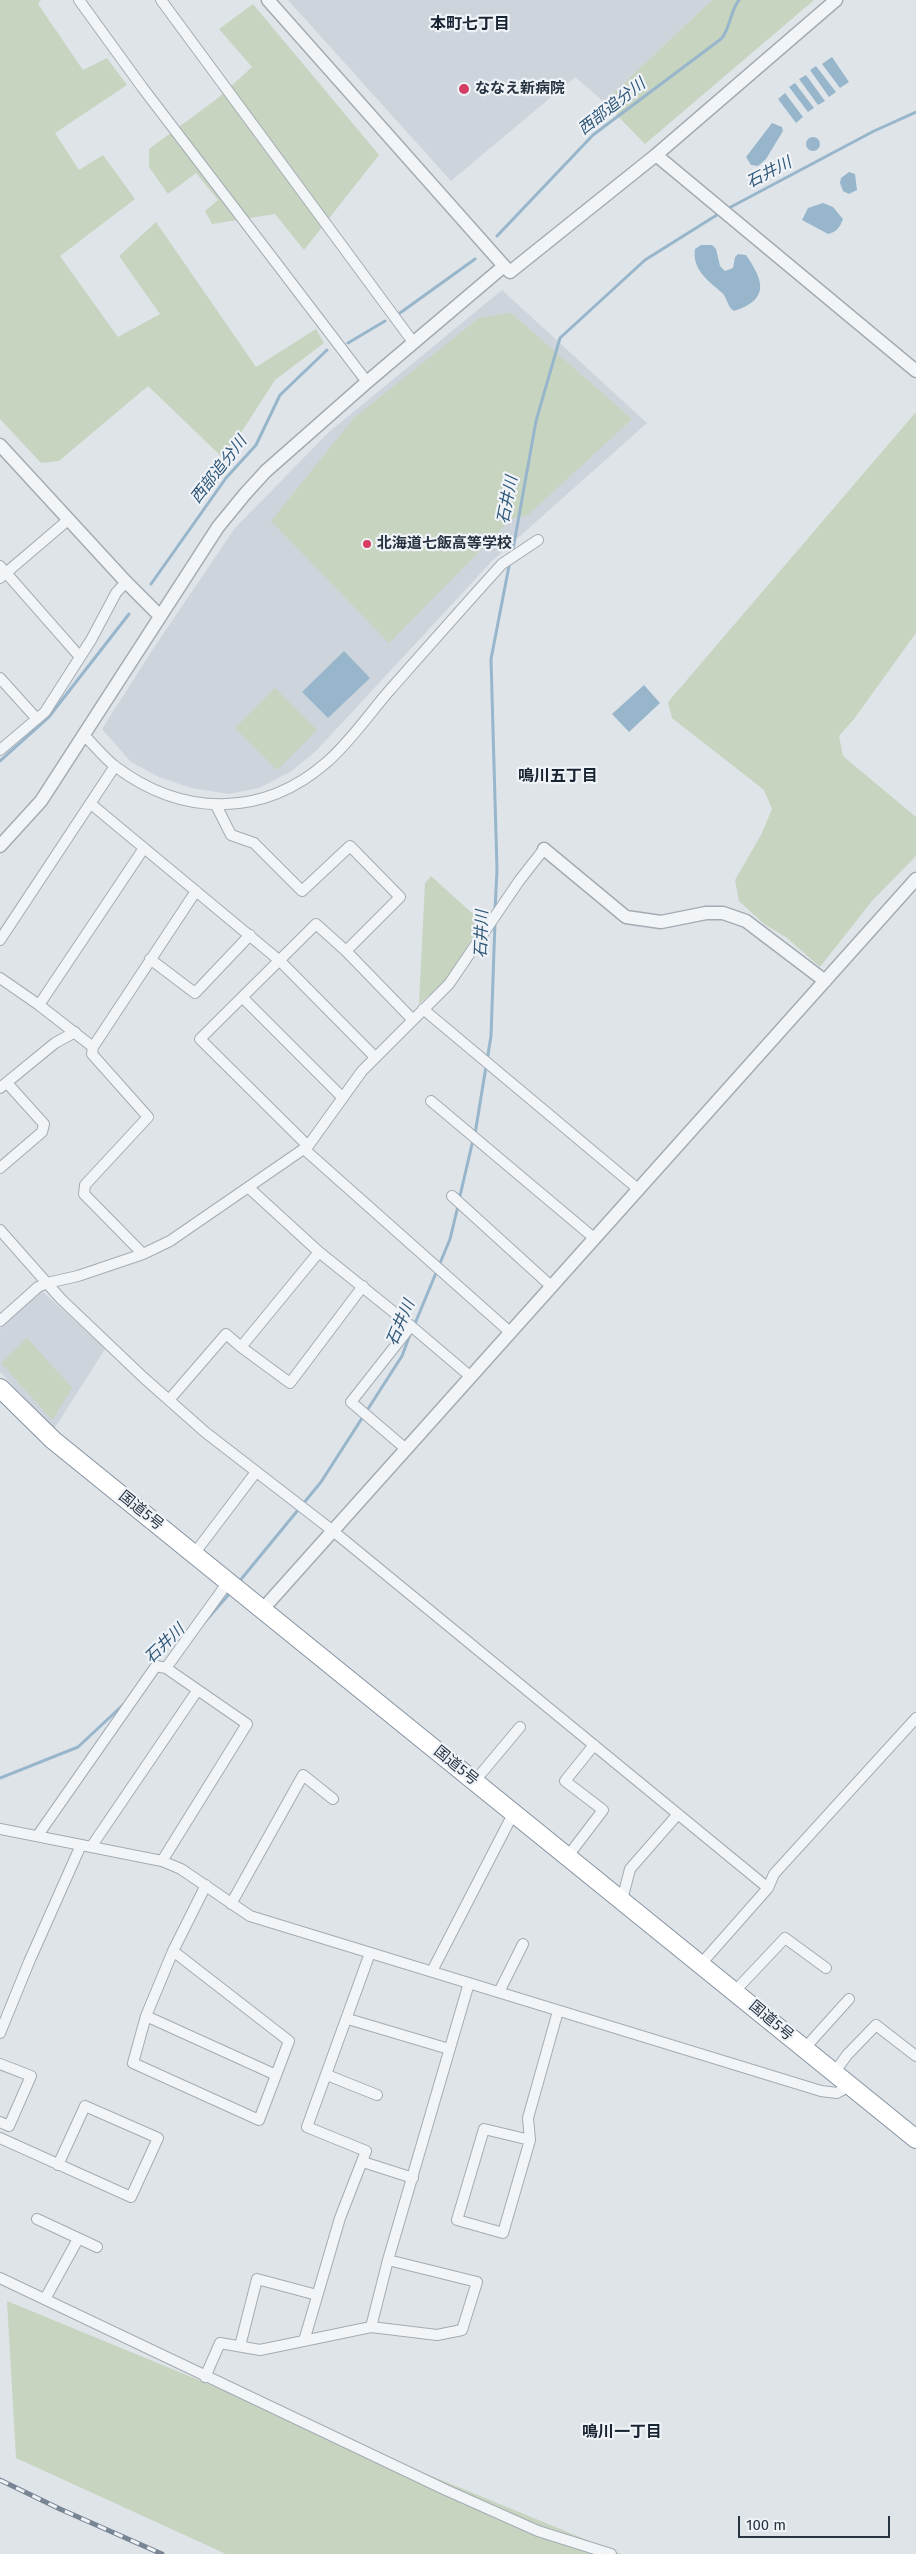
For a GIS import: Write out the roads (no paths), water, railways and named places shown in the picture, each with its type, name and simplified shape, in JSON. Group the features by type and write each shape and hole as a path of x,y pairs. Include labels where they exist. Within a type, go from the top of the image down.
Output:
{"highway":[{"name":"国道5号","path":"0,1388 53,1440 916,2139"}],"street":[{"path":"79,0 148,95 367,382"},
{"path":"161,0 413,342"},
{"path":"268,0 510,272 656,155 836,0"},
{"path":"656,155 916,371"},
{"path":"0,846 42,801 159,615 218,527 245,494 266,471 367,382 504,266"},
{"path":"0,445 68,520 159,615"},
{"path":"68,520 2,572 80,658"},
{"path":"84,735 115,766 149,788 175,798 216,805 258,800 279,794 328,761 502,564 538,540"},
{"path":"0,750 45,712 80,658 116,593 126,582"},
{"path":"0,678 37,719"},
{"path":"0,940 115,766"},
{"path":"90,804 280,961 375,1057"},
{"path":"216,805 232,835 254,843 302,891 350,846 400,897 346,951"},
{"path":"39,1005 144,848"},
{"path":"0,1321 38,1287 143,1254 170,1241 306,1147 375,1057 449,984 519,881 544,849 626,917 661,922 706,913 723,913 734,916 746,921 825,981"},
{"path":"262,1610 916,879"},
{"path":"143,1254 84,1194 85,1184 148,1117 92,1054 92,1047 196,891"},
{"path":"412,1019 346,951 316,924 200,1039 306,1147 511,1333"},
{"path":"150,959 195,994 250,935"},
{"path":"0,978 39,1005 92,1047"},
{"path":"243,998 343,1098"},
{"path":"423,1009 638,1189"},
{"path":"0,1168 42,1132 44,1124 3,1086 55,1043 75,1032"},
{"path":"431,1101 594,1238"},
{"path":"249,1188 319,1252 363,1286 471,1377"},
{"path":"452,1196 552,1287"},
{"path":"0,1230 68,1306 169,1400 256,1472 333,1531 768,1888"},
{"path":"241,1347 319,1252"},
{"path":"169,1400 226,1334 290,1383 363,1286"},
{"path":"406,1449 351,1402 411,1326"},
{"path":"194,1554 256,1472"},
{"path":"166,1668 228,1582"},
{"path":"38,1835 156,1666 166,1668 247,1724 162,1861"},
{"path":"0,2033 86,1846 197,1691"},
{"path":"700,1965 768,1888 774,1874 916,1718"},
{"path":"474,1782 520,1726"},
{"path":"568,1856 602,1810 565,1781 594,1746"},
{"path":"231,1904 303,1775 333,1799"},
{"path":"432,1972 514,1812"},
{"path":"622,1900 630,1869 678,1814"},
{"path":"0,1829 162,1861 182,1869 250,1916 821,2092 838,2093 849,2086"},
{"path":"173,1951 289,2040 259,2120 133,2063 146,2016 173,1951 206,1886"},
{"path":"735,1991 785,1938 826,1968"},
{"path":"499,1992 523,1944"},
{"path":"304,2341 340,2218 366,2152 307,2127 348,2019 370,1953"},
{"path":"372,2327 388,2260 469,1983"},
{"path":"804,2049 849,1999"},
{"path":"530,2140 484,2129 457,2220 503,2233 530,2140 528,2118 558,2011"},
{"path":"146,2016 276,2075"},
{"path":"348,2019 450,2048"},
{"path":"834,2073 846,2055 876,2025 916,2056"},
{"path":"0,2064 31,2076 9,2126 0,2122"},
{"path":"327,2075 377,2095"},
{"path":"0,2138 58,2165 131,2197 158,2138 85,2106 58,2165"},
{"path":"363,2162 413,2178"},
{"path":"37,2219 97,2247"},
{"path":"45,2299 78,2239"},
{"path":"205,2377 220,2343 260,2350 372,2327 437,2335 462,2330 477,2282 388,2260"},
{"path":"0,2278 205,2377 530,2527 611,2554"},
{"path":"240,2346 257,2280 317,2295"}],"water":[{"path":"832,57 849,82 840,88 822,64"},
{"path":"816,66 836,92 829,97 810,70"},
{"path":"806,75 825,101 818,105 799,79"},
{"path":"795,83 814,108 808,112 789,87"},
{"path":"785,93 803,117 796,123 778,99"},
{"path":"772,123 782,127 783,131 766,159 758,166 751,165 746,157"},
{"path":"810,137 816,137 820,144 816,151 810,151 806,147 806,141"},
{"path":"849,172 855,174 857,190 849,194 843,191 840,183 841,178"},
{"path":"823,203 833,207 843,219 838,229 828,234 802,220 808,208"},
{"path":"701,245 712,245 716,249 720,266 725,271 733,268 735,257 738,254 746,255 759,281 759,295 754,301 734,311 731,309 725,296 698,269 695,249"},
{"path":"344,651 370,678 328,718 302,692"},
{"path":"644,685 660,703 629,732 612,714"}],"waterway":[{"name":"西部追分川","path":"497,236 593,135 721,39 727,30 733,10 739,0"},
{"name":"石井川","path":"727,209 874,131 916,112"},
{"name":"石井川","path":"512,555 536,421 560,338 645,260 720,213"},
{"name":"西部追分川","path":"400,313 475,259"},
{"name":"西部追分川","path":"348,343 385,321"},
{"name":"西部追分川","path":"151,584 226,478 256,445 280,395 327,350"},
{"name":"石井川","path":"495,910 497,870 491,659 510,561"},
{"name":"西部追分川","path":"0,761 48,718 129,614"},
{"name":"石井川","path":"475,1134 491,1036 495,922"},
{"name":"石井川","path":"459,1200 473,1140"},
{"name":"石井川","path":"414,1326 450,1239 458,1206"},
{"name":"石井川","path":"238,1583 321,1482 402,1356 411,1332"},
{"name":"石井川","path":"202,1625 231,1592"},
{"name":"石井川","path":"0,1778 78,1747 124,1704"}],"railway":[{"path":"0,2480 162,2554"}],"place":[{"name":"ななえ新病院","path":"464,89"},
{"name":"北海道七飯高等学校","path":"367,544"}],"district":[{"name":"本町七丁目","path":"470,25"},
{"name":"鳴川五丁目","path":"558,777"},
{"name":"鳴川一丁目","path":"622,2433"}]}
